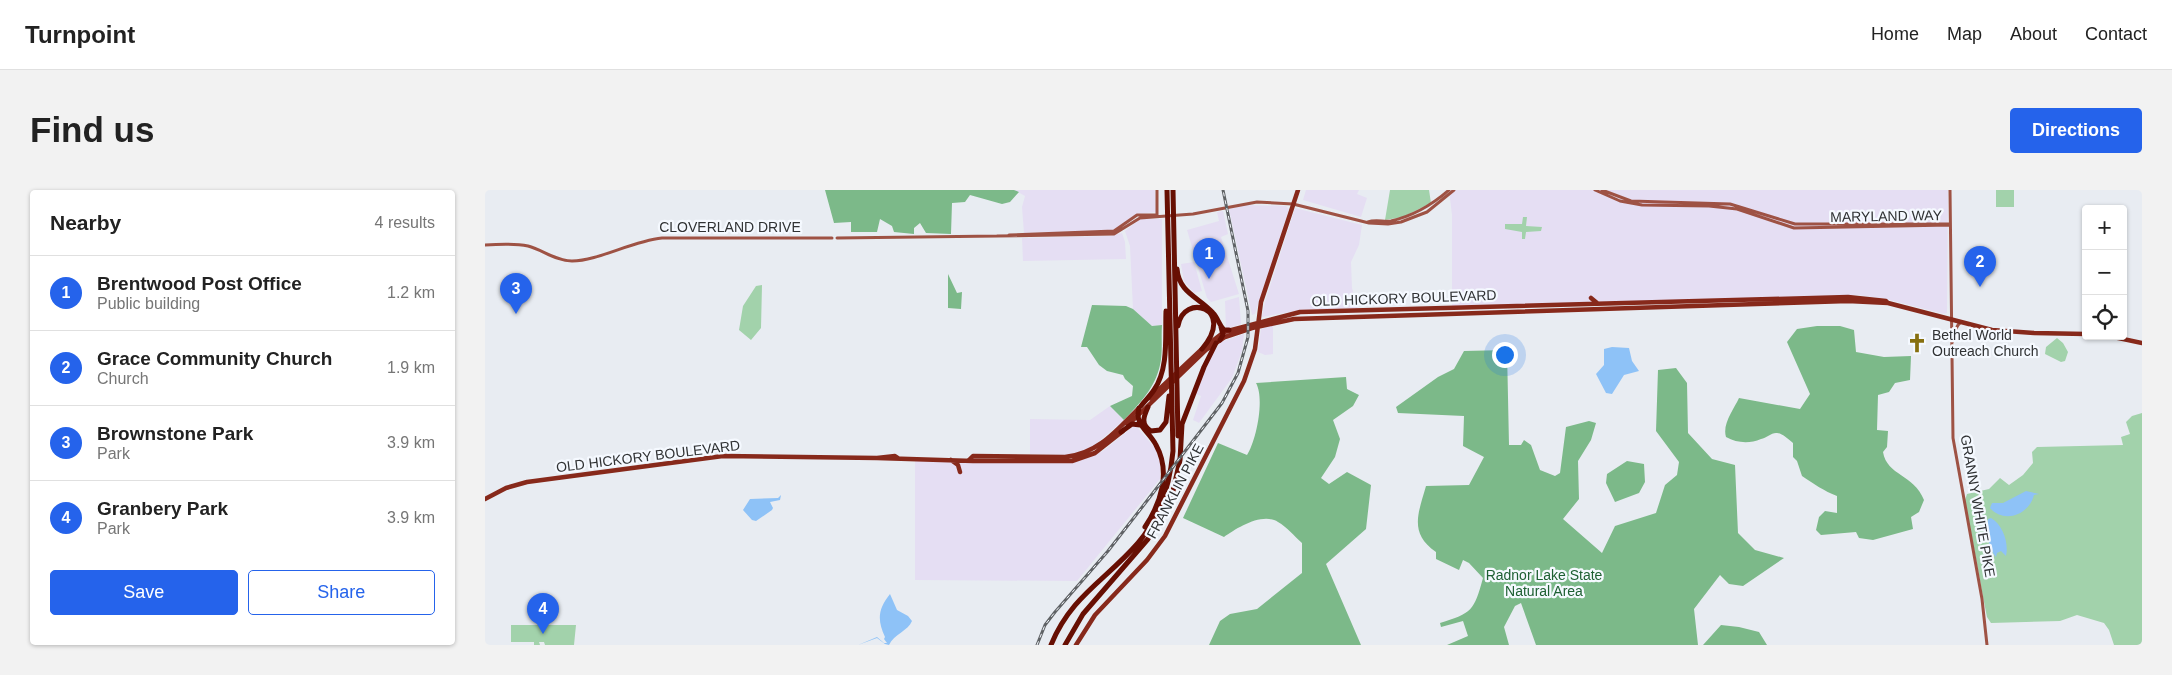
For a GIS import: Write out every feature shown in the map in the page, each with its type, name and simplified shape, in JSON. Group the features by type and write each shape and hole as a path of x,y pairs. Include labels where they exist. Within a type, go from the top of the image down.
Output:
{"highway":[{"path":"1167,190 1171,210"},
{"path":"1164,489 1162,461 1154,441 1141,426 1138,416 1140,407 1154,390 1163,366 1173,190"},
{"path":"1065,645 1083,614 1148,539 1171,500 1176,479 1183,424 1189,404 1209,355 1224,330 1215,314 1188,293 1181,284 1177,272 1171,221"},
{"path":"1171,221 1180,446"},
{"path":"1051,645 1060,625 1074,605 1109,570 1145,527 1164,489 1173,451 1169,271"},
{"path":"1176,341 1181,315 1189,308 1202,308 1212,316 1215,329 1201,349"},
{"path":"1148,407 1143,418 1145,425 1152,431 1161,429 1167,421 1170,356"},
{"path":"1121,432 1133,424 1141,426"}],"main road":[{"path":"1157,190 1157,216"},
{"name":"FRANKLIN PIKE","path":"1076,645 1095,615 1151,556 1168,532 1249,370 1255,350 1255,325 1298,190"},
{"path":"1400,220 1425,208 1449,190"},
{"path":"1293,204 1352,220 1383,224 1427,212 1454,190"},
{"name":"MARYLAND WAY","path":"1595,190 1624,202 1725,205 1794,228 1860,226 1948,227 1950,225"},
{"name":"MARYLAND WAY","path":"1602,190 1631,201 1662,204"},
{"name":"GRANNY WHITE PIKE","path":"1950,190 1953,438 1982,599 1987,645"},
{"name":"CLOVERLAND DRIVE","path":"485,244 522,245 558,259 570,261 585,259 642,241 662,238 834,238 1116,234 1137,219 1193,214 1257,202 1293,204"},
{"path":"1591,298 1598,304"},
{"name":"OLD HICKORY BOULEVARD","path":"1255,325 1309,317 1861,298 1886,301 1960,323 2010,332 2082,334"},
{"name":"OLD HICKORY BOULEVARD","path":"969,460 973,456 1073,456 1089,452 1104,442 1201,349 1224,330 1244,328 1300,312 1598,304 1643,305"},
{"path":"1953,341 1955,329 1960,323"},
{"name":"OLD HICKORY BOULEVARD","path":"485,499 506,488 527,482 697,458 751,455 877,458 887,456 898,458 1031,461 1080,459 1095,453 1121,432 1218,341 1244,328"},
{"path":"2127,340 2142,343"},
{"path":"950,459 959,466 960,472"}],"shaded area":[{"path":"1014,190 1155,190 1156,212 1136,214 1120,227 1112,230 1024,233 1022,207 1025,196"},
{"path":"1306,190 1359,190 1357,194 1367,198 1361,217 1303,200"},
{"path":"1449,190 1948,190 1947,313 1944,314 1886,299 1858,295 1452,307 1452,215"},
{"path":"1244,205 1286,206 1289,209 1255,314 1252,315 1229,209"},
{"path":"1295,208 1362,225 1359,245 1351,262 1352,288 1358,309 1302,310 1262,317"},
{"path":"1223,211 1228,234 1221,237 1239,294 1211,302 1207,298 1187,230 1219,221 1217,212"},
{"path":"1140,219 1162,219 1162,325 1152,326 1133,309 1130,246 1125,231"},
{"path":"1122,233 1125,242 1126,259 1023,261 1022,238 1110,236"},
{"path":"1194,262 1202,291 1194,293 1184,281 1181,264"},
{"path":"1239,297 1241,324 1226,329 1225,301"},
{"path":"1273,325 1273,354 1265,355 1258,352 1261,329"},
{"path":"1244,334 1242,351 1232,378 1199,423 1193,420 1201,396 1196,394 1212,354 1221,342"},
{"path":"1110,406 1124,420 1090,449 1068,455 1030,454 1030,419 1090,420"},
{"path":"1135,425 1155,448 1160,463 1160,479 1077,581 915,580 915,461 1079,461 1103,451"}],"green space":[{"path":"825,190 1014,190 1019,192 1010,202 1002,204 970,195 965,202 952,203 951,234 926,233 920,223 914,228 914,234 894,232 892,226 880,219 877,232 851,232 851,222 834,223"},
{"path":"1390,190 1429,190 1431,203 1403,217 1385,220"},
{"path":"1996,190 2014,190 2014,207 1996,207"},
{"path":"1523,217 1527,217 1526,226 1542,227 1541,231 1526,232 1525,239 1522,239 1522,232 1505,229 1505,224 1522,224"},
{"path":"948,274 957,293 962,292 961,309 948,308"},
{"path":"762,285 761,328 751,340 739,330 743,306 756,286"},
{"path":"1092,305 1126,306 1133,309 1152,326 1162,325 1160,365 1155,381 1146,395 1124,420 1110,406 1132,396 1133,386 1123,375 1107,371 1099,365 1087,347 1081,347"},
{"path":"1817,326 1840,326 1854,330 1856,352 1884,357 1911,356 1910,380 1895,383 1889,392 1878,395 1877,430 1888,431 1887,447 1883,452 1885,460 1895,471 1920,491 1924,500 1919,512 1911,517 1913,529 1873,540 1859,538 1856,532 1821,535 1816,530 1819,517 1825,511 1837,513 1837,496 1823,490 1802,476 1797,461 1793,457 1793,443 1778,433 1757,441 1748,442 1734,441 1726,437 1727,422 1739,398 1800,409 1810,394 1787,342 1797,329"},
{"path":"2057,338 2063,343 2068,352 2065,361 2061,362 2045,354 2046,347"},
{"name":"Radnor Lake State Natural Area","path":"1507,350 1509,445 1521,445 1524,440 1531,445 1540,470 1555,476 1560,473 1566,427 1589,421 1596,423 1591,440 1578,461 1579,499 1563,519 1602,553 1615,526 1656,513 1665,485 1677,475 1679,462 1656,431 1658,370 1676,368 1687,383 1688,433 1712,459 1735,465 1738,533 1755,550 1784,558 1743,586 1729,584 1720,575 1694,609 1698,645 1536,645 1521,603 1515,606 1504,627 1509,645 1447,645 1468,636 1463,621 1441,627 1440,623 1459,616 1470,609 1477,598 1483,578 1469,563 1463,560 1459,570 1436,559 1436,552 1427,545 1419,530 1420,505 1426,486 1469,485 1484,457 1463,446 1464,416 1398,413 1396,407 1438,377 1454,369 1464,351"},
{"path":"1346,377 1347,389 1359,395 1353,406 1333,420 1340,439 1335,457 1321,478 1329,484 1347,472 1371,485 1366,529 1326,564 1361,645 1209,645 1220,621 1230,614 1257,609 1302,573 1302,543 1287,529 1272,519 1250,522 1224,537 1183,518 1218,443 1247,455 1258,420 1260,399 1256,383"},
{"path":"2142,413 2142,645 2114,645 2109,630 2104,623 2077,615 2060,621 1991,623 1987,617 1965,500 1967,494 1989,489 2000,478 2009,485 2023,475 2033,463 2032,452 2037,447 2123,445 2121,437 2130,434 2126,422 2132,416"},
{"path":"1627,461 1644,464 1645,482 1639,493 1615,502 1606,483 1607,474"},
{"path":"511,625 576,625 574,645 545,645 544,642 539,642 540,645 534,645 534,642 511,642"},
{"path":"1721,625 1759,632 1767,645 1703,645"}],"water":[{"path":"1612,347 1629,348 1632,361 1639,371 1624,375 1612,394 1606,393 1596,374 1604,365 1604,349"},
{"path":"2026,491 2039,494 2034,495 2027,508 2022,512 2015,515 2002,516 1990,508 1992,503 2003,503"},
{"path":"781,495 780,500 770,502 772,510 756,521 752,520 743,510 750,499 778,498"},
{"path":"1991,518 1999,525 2004,535 2007,546 2006,556 2001,551 1997,553 1996,557 1991,549 1987,528 1988,519"},
{"path":"890,594 897,610 908,616 912,621 889,645 885,644 877,638 858,645 877,637 884,643 887,643 884,639 880,615 883,605"}],"railway":[{"path":"1037,645 1045,625 1108,551 1222,403 1238,373 1248,337 1248,311 1223,190"}],"place":[{"name":"Brentwood Post Office","path":"1209,279"},
{"name":"Grace Community Church","path":"1980,287"},
{"name":"Brownstone Park","path":"516,314"},
{"name":"Bethel World Outreach Church","path":"1917,343"},
{"name":"Granbery Park","path":"543,634"}]}
